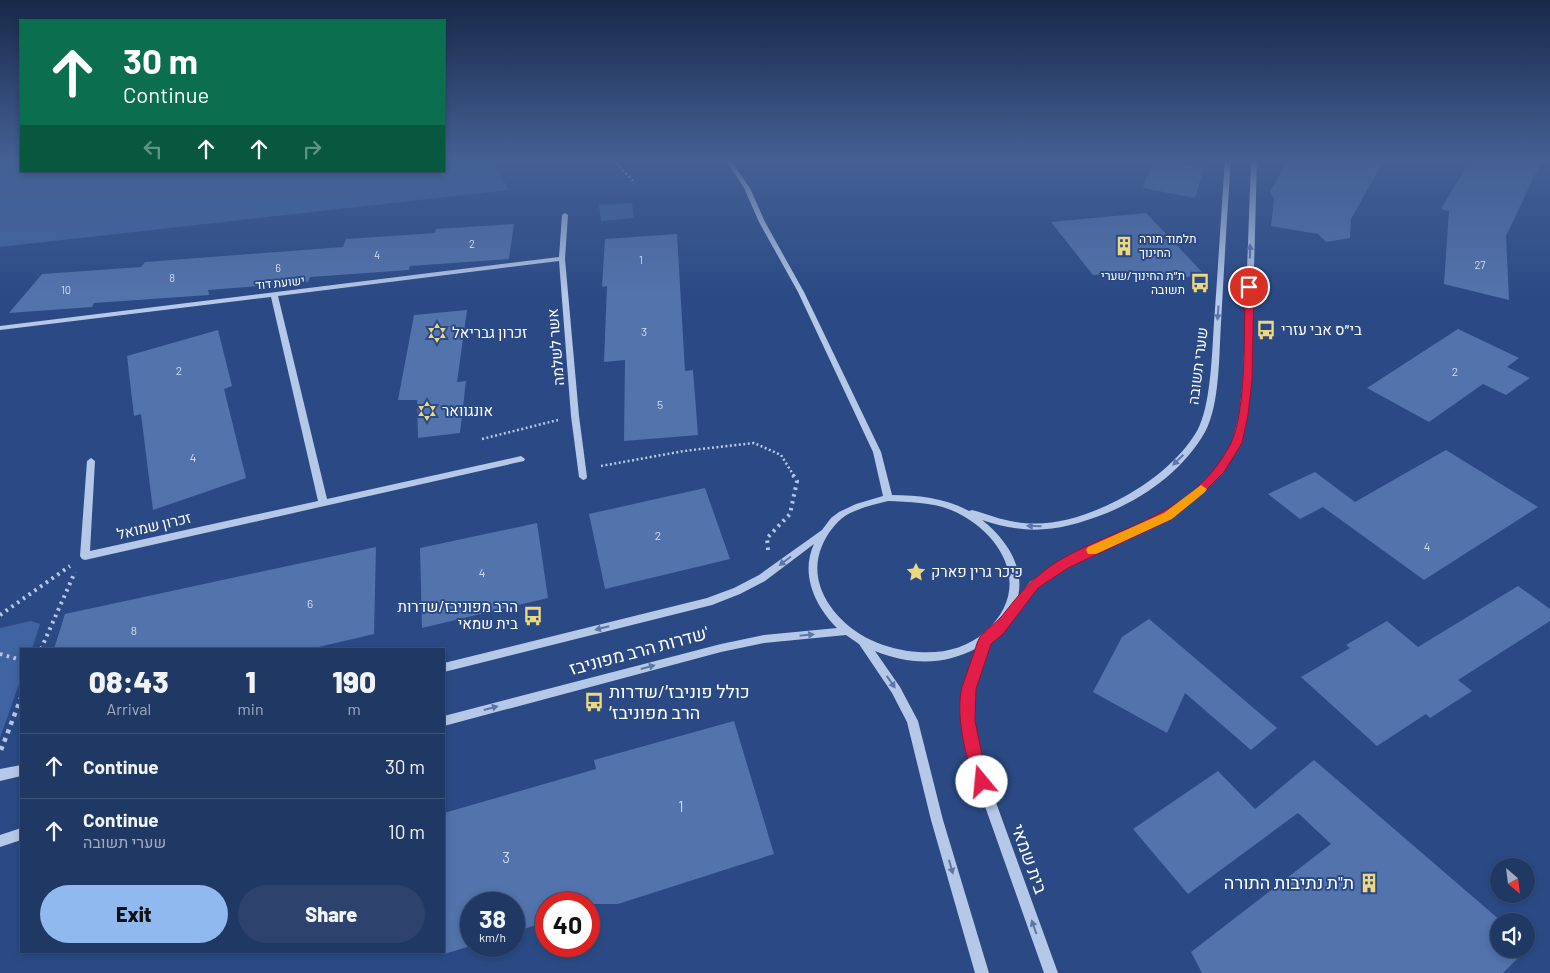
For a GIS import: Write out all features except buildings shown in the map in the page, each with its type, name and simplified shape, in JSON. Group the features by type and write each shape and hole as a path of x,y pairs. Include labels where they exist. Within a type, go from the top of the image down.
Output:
{"street":[{"path":"755,205 809,310 877,452 888,498"},
{"name":"שערי תשובה","path":"942,503 1006,525 1042,527 1078,519 1138,493 1186,453 1201,430 1208,406 1214,372 1225,205"},
{"path":"824,531 814,554 813,580 824,607 846,631 863,642 894,654 927,658 958,653 985,640 998,630 1033,585 1064,564 1168,516 1198,492 1220,470 1236,443 1243,415 1247,380 1251,205"},
{"name":"אשר לשלמה","path":"565,215 562,259 575,416 582,473"},
{"name":"ישועת דוד","path":"0,328 562,259"},
{"path":"274,295 323,502"},
{"name":"זכרון שמואל","path":"85,556 521,459"},
{"path":"85,556 91,461"},
{"name":"שדרות הרב מפוניבז'","path":"445,668 708,602 737,591 762,578 824,531 841,515 863,504 888,498 915,498 942,503"},
{"path":"942,503 972,517 996,537 1012,562 1016,590 1008,617"},
{"name":"שדרות הרב מפוניבז'","path":"445,721 721,648 764,639 846,631"},
{"name":"בית שמאי","path":"985,640 968,689 968,721 976,764 1051,973"},
{"path":"863,642 896,690 912,722 937,820 982,973"},
{"path":"0,775 20,771"},
{"path":"0,841 20,834"}],"path":[{"path":"482,439 575,416"},
{"path":"582,473 684,451 754,443 781,454 796,481 790,514 767,538 768,552"},
{"path":"0,614 85,556"},
{"path":"41,648 76,570 85,556"},
{"path":"0,654 20,660"},
{"path":"2,750 20,701"}],"shaded area":[{"path":"0,205 371,205 0,247"},
{"path":"599,205 632,205 634,218 601,221"},
{"path":"31,621 40,624 32,648 20,648 20,681 0,738 0,628"}],"slow traffic":[{"path":"1092,550 1168,516 1201,489"}],"place":[{"name":"תלמוד תורה החינוך","path":"1124,246"},
{"name":"ת״ת החינוך/שערי תשובה","path":"1200,283"},
{"name":"בי״ס אבי עזרי","path":"1266,330"},
{"name":"זכרון גבריאל","path":"437,333"},
{"name":"אונגוואר","path":"427,411"},
{"name":"כיכר גרין פארק","path":"916,572"},
{"name":"הרב מפוניבז/שדרות בית שמאי","path":"533,616"},
{"name":"כולל פוניבז׳/שדרות הרב מפוניבז׳","path":"594,702"},
{"name":"ת\"ת נתיבות התורה","path":"1369,883"}],"route":[{"path":"982,782 976,764 968,721 968,689 985,640 998,630 1033,585 1064,564 1168,516 1198,492 1220,470 1236,443 1243,415 1247,380 1249,287"}]}
